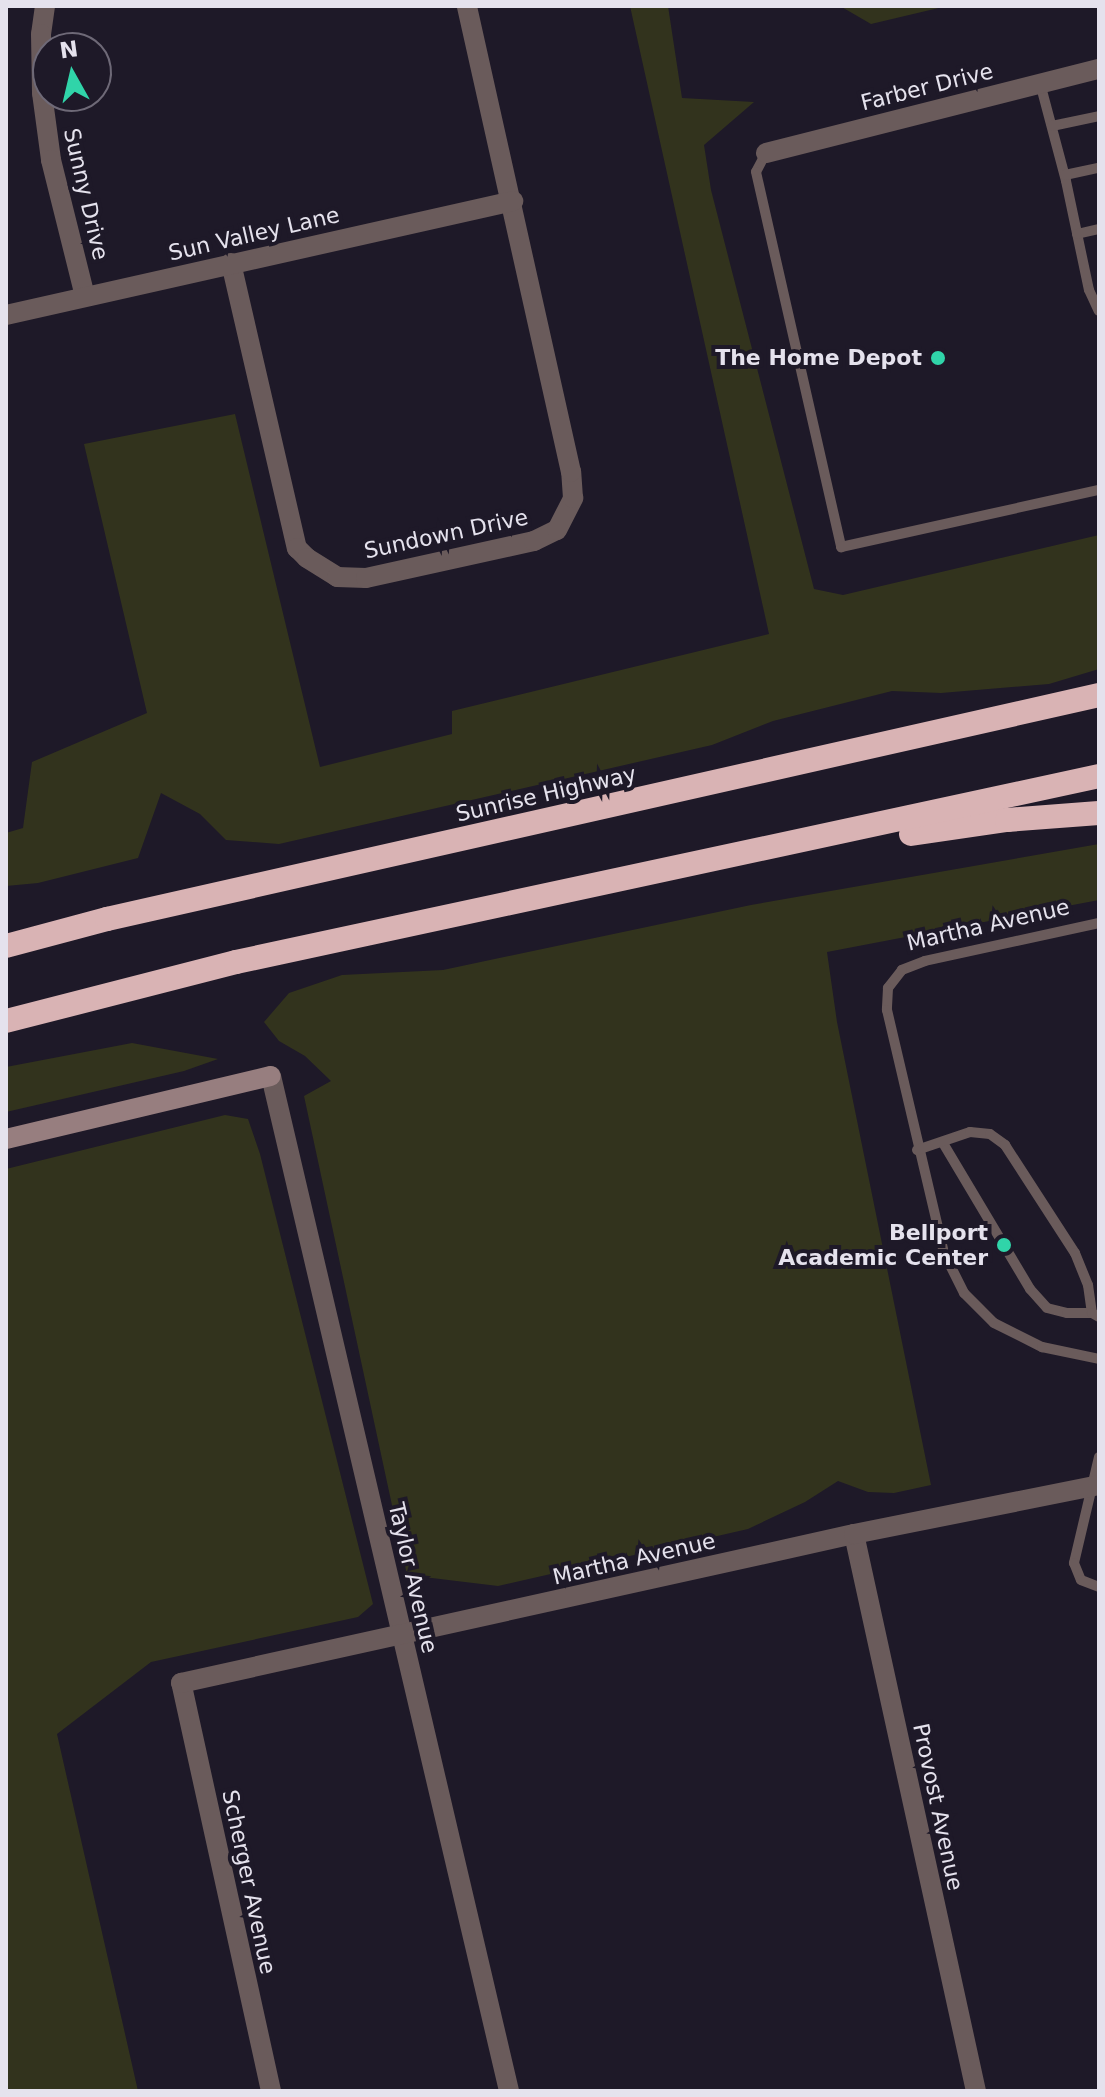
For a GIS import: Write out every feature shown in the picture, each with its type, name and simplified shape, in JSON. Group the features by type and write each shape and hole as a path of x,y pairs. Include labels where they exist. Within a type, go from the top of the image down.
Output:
{"highway":[{"name":"Sunrise Highway","path":"6,946 123,916 1099,695"},
{"path":"6,1021 236,962 1099,776"},
{"path":"660,873 970,824 1099,813"}],"street":[{"name":"Sunny Drive","path":"45,6 41,34 42,93 51,160 85,296"},
{"name":"Sundown Drive","path":"231,263 297,548 319,568 337,577 389,573 546,537 565,520 573,498 571,472 513,201 467,6"},
{"name":"Farber Drive","path":"766,153 1099,69"},
{"name":"Sun Valley Lane","path":"6,315 513,201"},
{"name":"Taylor Avenue","path":"6,1139 271,1076 509,2091"},
{"name":"Martha Avenue","path":"181,1683 854,1534 1095,1485"},
{"name":"Provost Avenue","path":"854,1534 976,2091"},
{"name":"Scherger Avenue","path":"181,1683 271,2091"}],"lane":[{"path":"1040,83 1099,311"},
{"path":"1052,126 1099,116"},
{"path":"766,153 756,172 841,547 1099,490"},
{"path":"1065,175 1099,168"},
{"path":"1077,234 1099,229"},
{"name":"Martha Avenue","path":"1099,923 925,961 902,970 888,988 887,1010 917,1150 944,1253 964,1293 994,1323 1042,1347 1099,1359"},
{"path":"917,1150 970,1132 990,1134 1005,1145 1075,1253 1096,1315 1047,1308 1030,1289 943,1143"},
{"path":"1099,1457 1095,1485 1074,1563 1081,1580 1099,1587"}],"green space":[{"path":"630,6 668,6 682,98 754,102 704,145 711,190 814,589 843,595 1099,535 1099,669 1049,684 941,693 892,691 773,721 712,745 279,844 226,840 200,814 161,793 138,858 38,883 6,886 6,833 23,828 32,762 147,713 84,444 235,414 320,767 452,734 452,711 769,634"},
{"path":"840,6 947,6 871,24"},
{"path":"1099,844 1099,900 827,952 837,1022 931,1485 894,1493 868,1492 838,1481 805,1502 748,1529 498,1586 407,1575 304,1096 331,1081 305,1056 279,1041 264,1022 289,993 342,975 443,970 751,905"},
{"path":"132,1043 218,1059 184,1071 6,1112 6,1067"},
{"path":"225,1115 248,1119 260,1154 373,1604 358,1617 151,1662 57,1734 138,2091 6,2091 6,1169"}],"place":[{"name":"The Home Depot","path":"938,358"},
{"name":"Bellport Academic Center","path":"1004,1245"}]}
